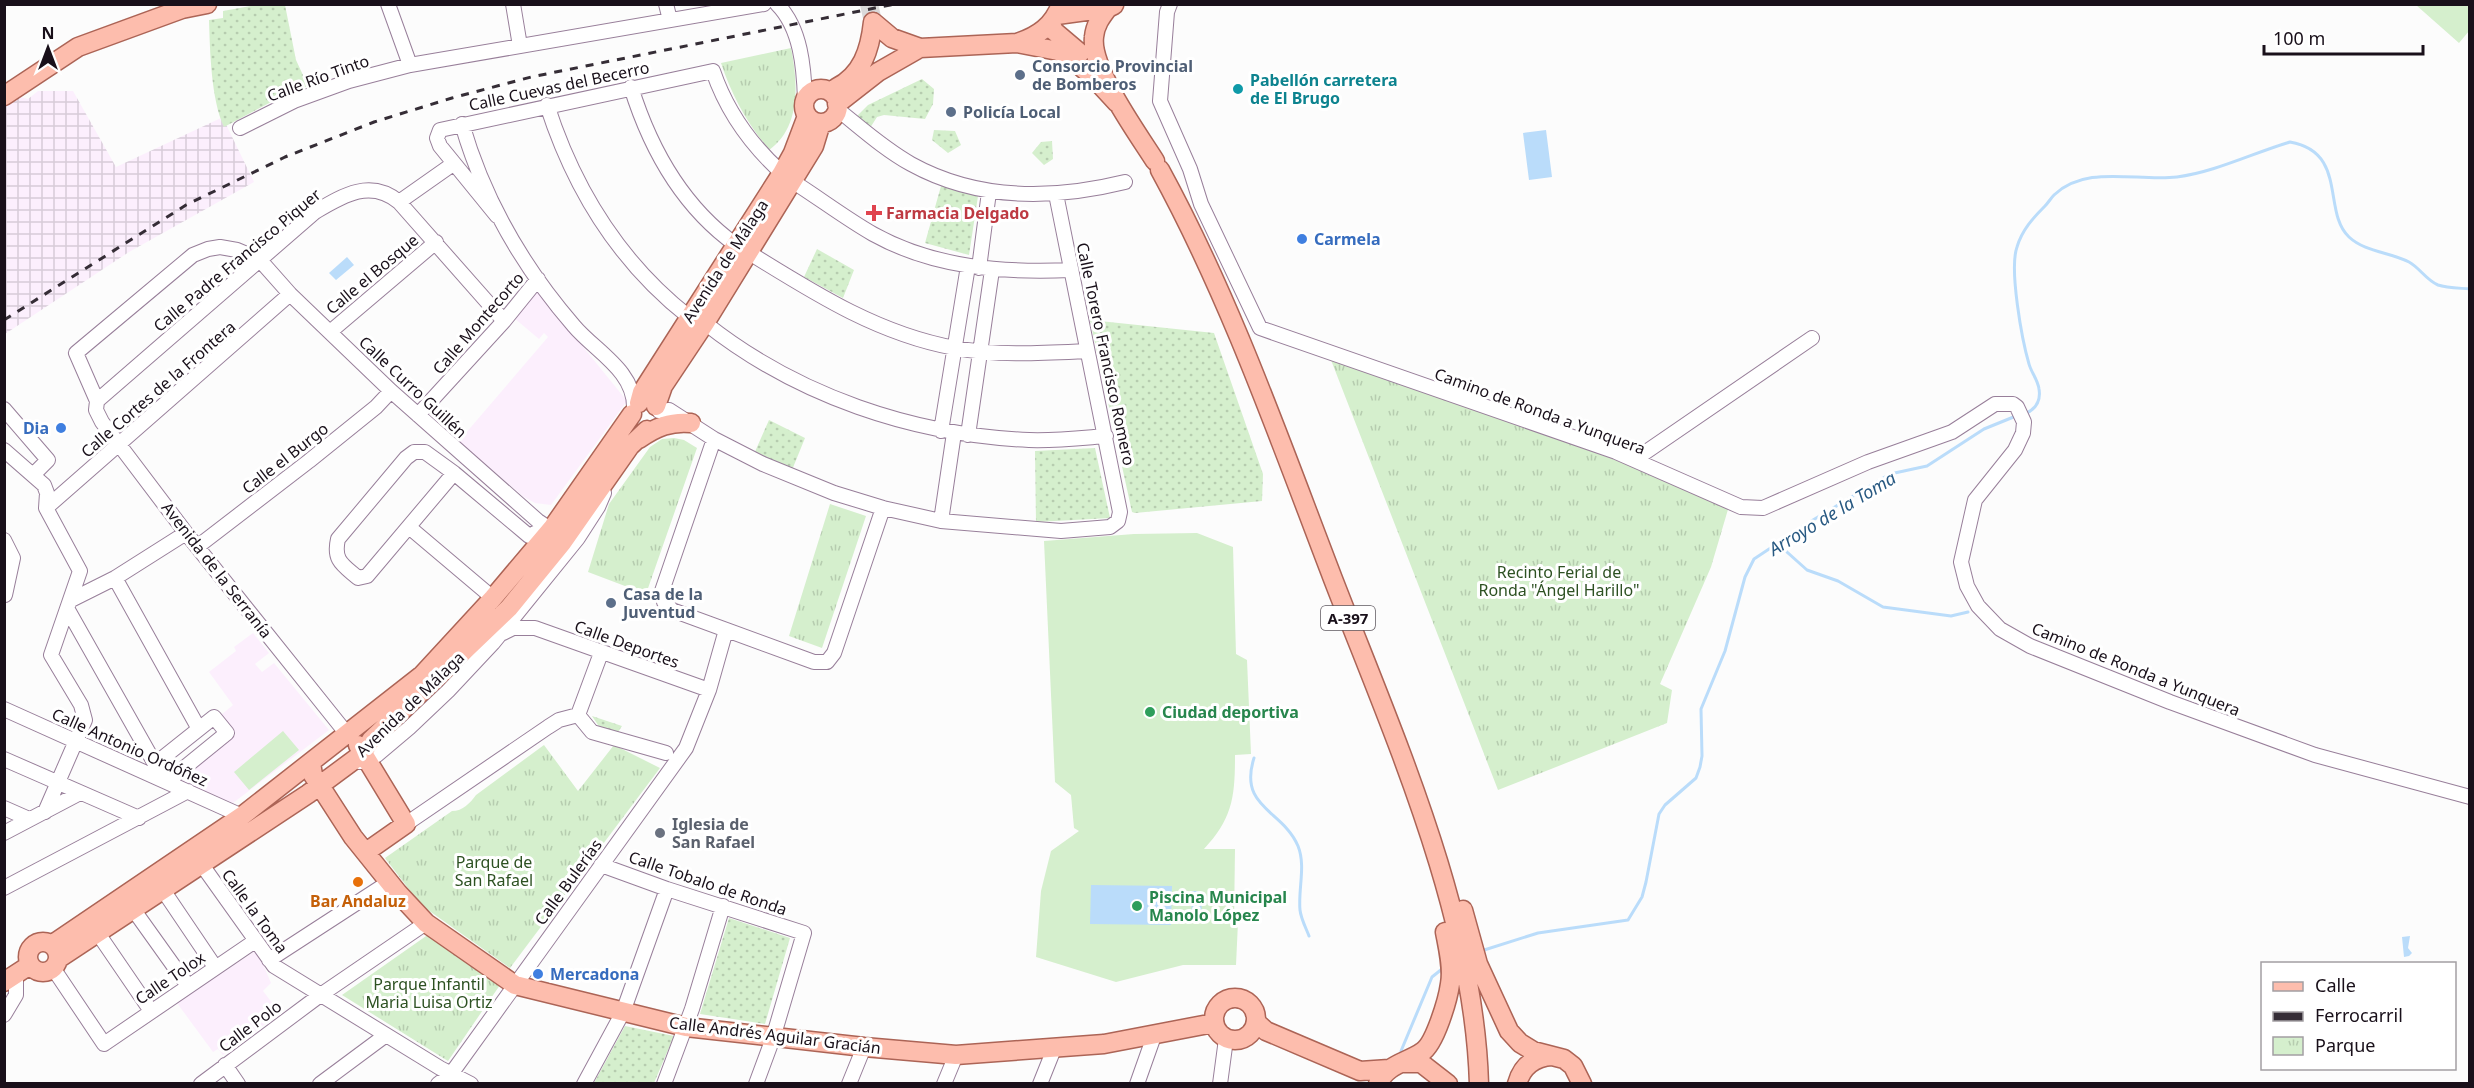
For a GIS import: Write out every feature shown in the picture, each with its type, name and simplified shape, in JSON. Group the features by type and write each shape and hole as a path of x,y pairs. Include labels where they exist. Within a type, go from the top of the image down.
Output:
{"main road":[{"path":"4,96 78,47 182,9 207,4"},
{"path":"1017,43 1033,38 1056,14 1112,6"},
{"path":"1112,6 1096,27 1093,39 1094,49 1108,87 1117,103"},
{"path":"1056,14 1059,36 1078,50 1108,87"},
{"path":"820,101 849,80 863,62 868,50 873,22 892,38 920,48 1017,43 1058,51 1071,58 1093,77 1117,103"},
{"path":"820,101 920,48"},
{"name":"Avenida de Málaga","path":"55,957 202,865 359,759 371,740 509,608 562,543 633,443 647,430 636,425 644,408 642,392 697,320 787,177 793,153 820,101"},
{"name":"A-397","path":"1117,103 1180,207 1226,308 1374,683 1429,836 1453,916 1472,1005 1479,1083"},
{"name":"Avenida de Málaga","path":"55,957 311,763 422,675 494,598 644,408"},
{"path":"633,443 663,426 677,422 691,423"},
{"path":"1347,616 1441,904 1451,982 1435,1033 1428,1047 1389,1072"},
{"path":"1374,683 1401,732 1448,858 1478,964 1509,1031 1520,1043 1533,1051 1564,1059 1573,1066 1582,1083"},
{"path":"347,734 357,743 359,759 406,824 366,852"},
{"name":"Calle Andrés Aguilar Gracián","path":"311,763 313,775 366,852 426,923 515,985 686,1027 773,1038 956,1055 1054,1049 1154,1036 1214,1023"},
{"path":"47,941 55,957 40,972 17,974 34,944 47,941"},
{"path":"1246,1038 1255,1028 1256,1022 1251,1005 1235,998 1220,1005 1215,1013 1214,1023 1220,1035 1226,1039 1236,1041 1258,1037 1362,1083"},
{"path":"1256,1022 1266,1031 1360,1071 1389,1072 1421,1063 1442,1081"},
{"path":"1513,1081 1533,1060 1554,1056"}],"street":[{"path":"388,4 410,65"},
{"path":"513,4 520,46"},
{"path":"666,4 670,20"},
{"name":"Calle Río Tinto","path":"240,128 294,100 349,81 410,65 764,4"},
{"path":"777,4 787,14 820,101 910,164 932,175 989,192 1056,194 1097,189 1125,182"},
{"name":"Camino de Ronda a Yunquera","path":"1167,7 1160,100 1190,169 1201,204 1260,328 1616,452 1741,507 1763,508 1868,462 1952,432 1995,404 2006,403 2017,408 2024,422 2023,433 2015,450 1974,500 1961,562 1967,586 1978,606 2000,629 2030,646 2170,702 2315,755 2469,797"},
{"name":"Calle Cuevas del Becerro","path":"644,408 619,369 575,327 513,244 482,184 462,124 713,71 723,97 746,135 787,177"},
{"path":"631,87 650,139 677,183 701,214 742,249 861,318 910,337 955,348 1037,353 1088,351"},
{"path":"547,105 563,151 581,190 609,235 644,275 697,320 738,346 816,390 897,420 954,433 1029,440 1106,436"},
{"path":"462,124 440,130 437,138 453,164 497,216"},
{"path":"399,202 453,164"},
{"path":"787,177 875,235 933,258 980,268 1071,270"},
{"name":"Calle Padre Francisco Piquer","path":"97,401 315,212 346,193 360,189 379,190 399,202 504,321"},
{"path":"954,433 980,351 980,268 989,192"},
{"name":"Calle Torero Francisco Romero","path":"941,520 1060,531 1110,527 1118,521 1120,512 1106,436 1056,194"},
{"name":"Calle el Bosque","path":"330,332 436,242"},
{"name":"Avenida de la Serranía","path":"259,260 237,250 220,247 193,255 76,353 97,401 96,410 102,422 186,533 347,734"},
{"name":"Calle Curro Guillén","path":"259,260 290,294 391,391 550,527"},
{"path":"644,408 669,410 714,439 796,478 883,508 941,520 954,433 955,348 980,268"},
{"name":"Calle Montecorto","path":"418,415 504,321 538,279"},
{"name":"Calle Cortes de la Frontera","path":"46,508 290,294"},
{"path":"1616,452 1640,456 1812,338"},
{"name":"Calle el Burgo","path":"197,547 318,455 376,408 391,391"},
{"path":"4,408 48,460 33,475"},
{"path":"714,439 662,591 664,602 672,610 814,662 827,662 834,653 883,508"},
{"path":"4,450 44,484 46,508 80,571 51,655 85,713 85,720 45,812"},
{"path":"454,473 367,576 358,578 339,562 335,550 338,539 406,458 414,452 425,452 454,473 529,536 550,527"},
{"path":"359,759 377,755 440,698 493,643 578,538 598,507 608,477"},
{"path":"409,527 494,598"},
{"path":"69,605 186,533"},
{"path":"5,596 13,558 6,543"},
{"path":"115,578 199,729"},
{"path":"527,602 529,619 535,628"},
{"path":"69,605 156,764 168,781 227,733 214,717 156,764"},
{"path":"493,643 513,628 535,628"},
{"name":"Calle Deportes","path":"535,628 709,690"},
{"name":"Calle Bulerías","path":"438,1083 451,1074 686,748 709,690 726,630"},
{"path":"578,716 601,653"},
{"name":"Calle Antonio Ordóñez","path":"4,709 242,816"},
{"path":"578,716 592,732 666,753"},
{"path":"406,824 559,720 578,716"},
{"path":"4,759 139,818"},
{"path":"4,888 188,791"},
{"path":"4,832 80,793"},
{"path":"4,808 29,819"},
{"name":"Calle la Toma","path":"202,865 274,966 319,996 451,1074 471,1083"},
{"name":"Calle Tobalo de Ronda","path":"601,865 804,933 773,1038"},
{"path":"269,960 389,882"},
{"path":"584,1083 622,1012 667,889"},
{"path":"163,890 215,967"},
{"path":"664,1083 686,1027 723,906"},
{"path":"133,909 188,986"},
{"name":"Calle Polo","path":"201,1083 319,996 426,923"},
{"path":"97,932 151,1011"},
{"name":"Calle Tolox","path":"55,957 104,1044 255,940"},
{"path":"4,1015 16,995 17,974"},
{"path":"320,1083 386,1035"},
{"path":"1137,1083 1154,1036"},
{"path":"756,1083 773,1038"},
{"path":"1220,1083 1226,1039"},
{"path":"849,1083 864,1047"},
{"path":"1040,1083 1054,1049"},
{"path":"944,1083 956,1055"},
{"path":"225,1065 238,1083"}],"shaded area":[{"path":"4,91 7,94 28,99 38,91 73,91 116,167 221,118 221,114 254,182 129,252 5,334"},
{"path":"537,290 627,401 551,505 535,503 524,497 459,441 548,337 544,333 539,339 514,318"},
{"path":"253,633 269,653 255,664 262,672 274,663 329,730 233,803 184,782 181,778 236,734 221,715 233,705 209,672 236,651 234,647"},
{"path":"254,952 260,957 271,983 263,991 280,1013 223,1055 218,1049 213,1052 177,1003"}],"green space":[{"path":"261,4 285,5 296,60 308,86 275,100 224,127 214,89 209,20 223,18 223,11"},
{"path":"2416,5 2469,5 2469,31 2459,43"},
{"path":"791,48 796,89 795,104 787,130 769,150 741,109 721,63"},
{"path":"922,79 934,89 933,104 925,119 884,115 877,117 870,128 857,116 868,105"},
{"path":"934,130 955,131 961,145 948,153 932,140"},
{"path":"1052,141 1053,159 1044,165 1032,153 1041,142"},
{"path":"941,186 978,196 969,255 925,243"},
{"path":"817,249 854,270 843,298 804,277"},
{"path":"1090,320 1214,333 1263,474 1262,501 1132,512"},
{"name":"Recinto Ferial de Ronda \"Ángel Harillo\"","path":"1331,360 1608,457 1729,506 1711,567 1660,684 1672,690 1667,723 1498,790"},
{"path":"769,420 805,438 792,470 754,454"},
{"path":"662,439 684,440 697,448 646,594 588,572 609,504 650,447"},
{"path":"1095,448 1110,518 1036,522 1035,451"},
{"path":"830,504 866,516 822,648 789,636"},
{"name":"Ciudad deportiva","path":"1197,533 1233,547 1236,654 1247,660 1251,754 1235,755 1233,795 1227,816 1214,838 1204,849 1235,849 1234,922 1238,922 1236,965 1183,965 1116,982 1036,957 1041,891 1051,851 1079,831 1074,828 1071,795 1055,782 1044,541 1134,534"},
{"path":"592,716 622,726 616,735 600,728"},
{"path":"283,731 299,750 249,790 234,772"},
{"name":"Parque de San Rafael","path":"544,745 578,791 614,745 660,768 510,968 421,905 385,858 452,811 466,806 476,795"},
{"path":"729,918 790,938 765,1024 700,1014"},
{"name":"Parque Infantil Maria Luisa Ortiz","path":"429,934 500,985 448,1061 342,995"},
{"path":"394,982 414,1011 398,1023 377,994"},
{"path":"625,1026 674,1036 654,1083 594,1083"}],"water":[{"path":"1546,130 1552,177 1529,180 1523,133"},
{"path":"347,257 354,265 336,280 329,273"},
{"path":"1091,885 1172,886 1171,925 1090,924"},
{"path":"1191,891 1201,891 1202,920 1192,920"},
{"path":"2410,936 2408,948 2412,953 2404,957 2402,937"}],"waterway":[{"name":"Arroyo de la Toma","path":"2025,414 2037,404 2039,393 2029,364 2020,322 2015,287 2017,247 2028,225 2054,195 2081,180 2112,176 2162,178 2191,175 2290,142 2308,148 2320,158 2327,170 2341,226 2355,242 2409,262 2438,285 2470,289"},
{"name":"Arroyo de la Toma","path":"1481,951 1538,933 1628,920 1642,897 1659,814 1665,805 1696,778 1700,767 1702,756 1701,709 1725,651 1745,577 1754,559 1813,520 1890,474 1927,466 1984,429 2016,416"},
{"path":"1777,543 1807,570 1838,581 1883,607 1951,616 1968,612"},
{"path":"1254,758 1251,775 1252,788 1264,807 1283,824 1298,846 1302,870 1300,910 1309,936"},
{"name":"Arroyo de la Toma","path":"1401,1051 1432,977 1442,969"}],"tunnel":[{"path":"869,4 873,22"}],"railway":[{"path":"4,320 186,205 285,157 374,122 531,77 895,4"}],"place":[{"name":"Consorcio Provincial de Bomberos","path":"1020,75"},
{"name":"Pabellón carretera de El Brugo","path":"1238,89"},
{"name":"Policía Local","path":"951,112"},
{"name":"Farmacia Delgado","path":"874,213"},
{"name":"Carmela","path":"1302,239"},
{"name":"Dia","path":"61,428"},
{"name":"Casa de la Juventud","path":"611,603"},
{"name":"Ciudad deportiva","path":"1150,712"},
{"name":"Iglesia de San Rafael","path":"660,833"},
{"name":"Bar Andaluz","path":"358,882"},
{"name":"Piscina Municipal Manolo López","path":"1137,906"},
{"name":"Mercadona","path":"538,974"}]}
